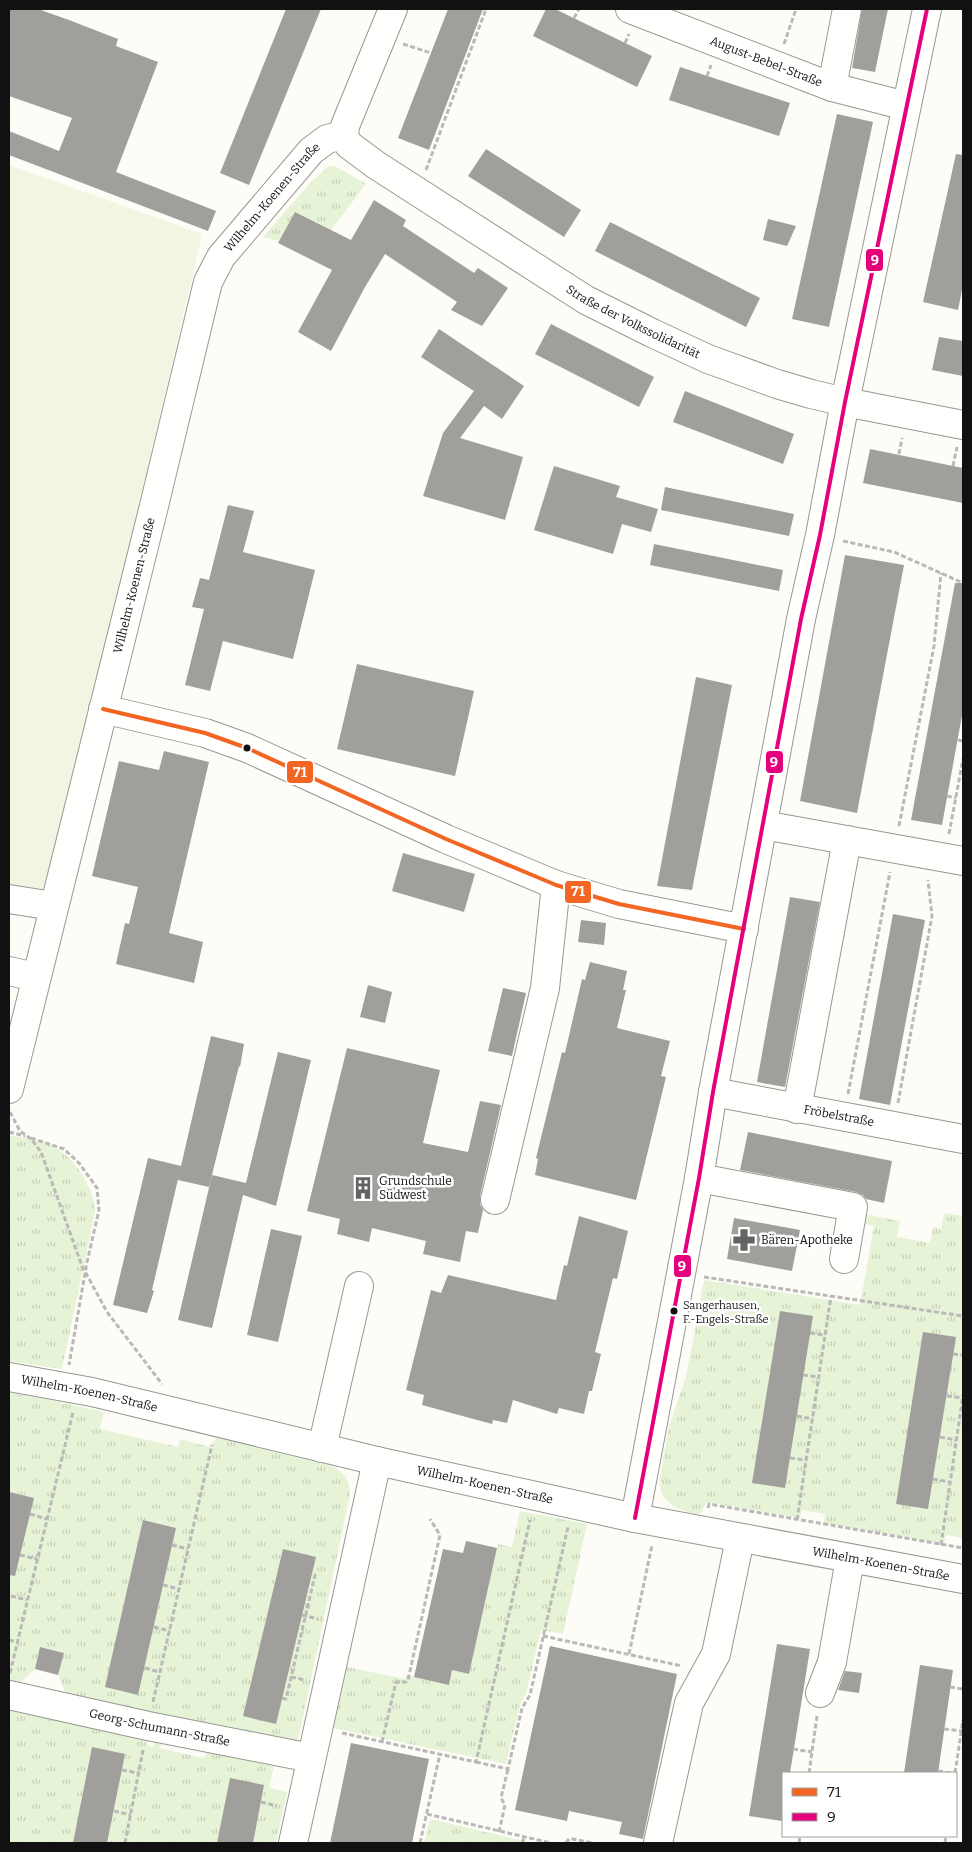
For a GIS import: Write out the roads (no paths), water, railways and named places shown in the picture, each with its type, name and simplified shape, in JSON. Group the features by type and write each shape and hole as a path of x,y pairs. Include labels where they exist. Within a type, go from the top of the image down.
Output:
{"street":[{"path":"344,135 347,120 393,9"},
{"name":"August-Bebel-Straße","path":"630,9 832,87 906,106"},
{"path":"832,87 847,9"},
{"path":"646,1520 681,1274 713,1092 800,628 927,9"},
{"name":"Straße der Volkssolidarität","path":"344,135 349,145 376,164 586,300 652,333 708,358 777,384 961,432"},
{"name":"Wilhelm-Koenen-Straße","path":"9,1089 35,977 210,276 221,257 311,151 327,139 344,135"},
{"path":"103,709 205,733 247,748 446,839 556,885 619,904 744,928"},
{"path":"763,826 945,858"},
{"path":"797,1109 847,840"},
{"path":"495,1200 545,988 556,885"},
{"path":"9,899 53,906"},
{"path":"9,972 35,977"},
{"name":"Fröbelstraße","path":"713,1092 963,1139"},
{"path":"699,1178 853,1207 844,1259"},
{"path":"322,1448 359,1286"},
{"name":"Wilhelm-Koenen-Straße","path":"9,1377 73,1381 217,1422 322,1448 535,1496 703,1532 963,1579"},
{"path":"293,1843 378,1461"},
{"path":"658,1843 689,1703 717,1652 740,1539"},
{"path":"820,1693 832,1662 850,1559"},
{"name":"Georg-Schumann-Straße","path":"9,1695 148,1726 311,1758"}],"place":[{"name":"Grundschule Südwest","path":"363,1188"},
{"name":"Bären-Apotheke","path":"744,1240"},
{"name":"Sangerhausen, F.-Engels-Straße","path":"674,1311"}]}
